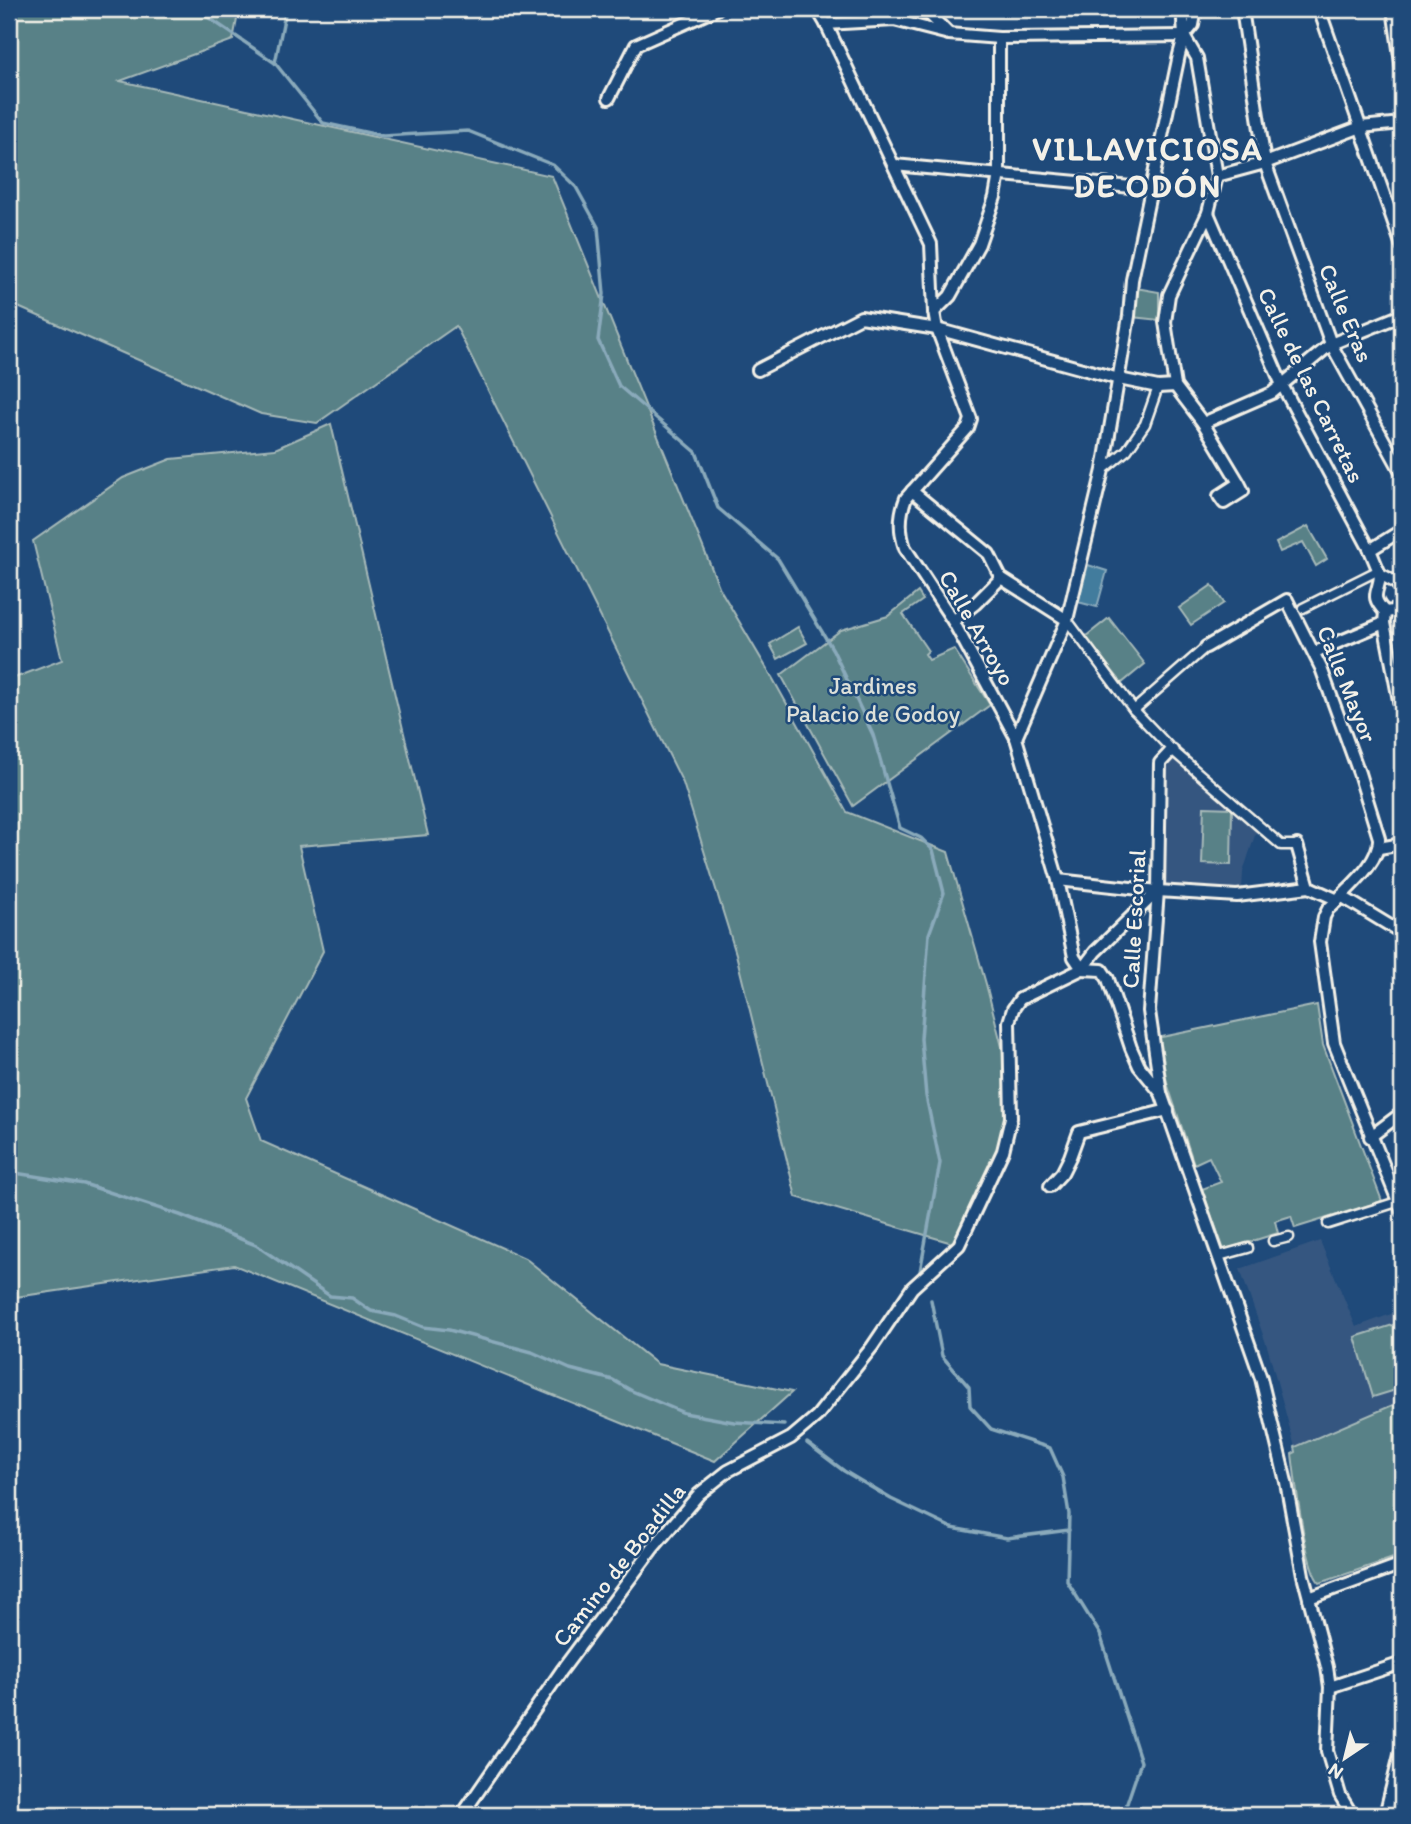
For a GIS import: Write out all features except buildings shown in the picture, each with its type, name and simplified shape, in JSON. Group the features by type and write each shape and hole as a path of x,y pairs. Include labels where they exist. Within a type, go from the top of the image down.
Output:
{"street":[{"path":"609,98 636,45 717,9"},
{"path":"817,9 931,244 937,329"},
{"path":"924,9 949,34"},
{"path":"1016,738 1067,620 1103,470 1132,280 1153,189 1187,9"},
{"path":"1184,36 1193,25 1196,9"},
{"name":"Calle Eras","path":"1242,9 1265,163 1331,344 1402,473"},
{"path":"1319,9 1402,246"},
{"path":"1393,9 1402,69"},
{"path":"826,24 894,20 949,34 999,38 1184,36"},
{"path":"1184,36 1196,58 1217,176 1208,213 1169,295 1165,322 1175,386 1203,423 1239,483"},
{"path":"934,312 950,296 979,244 995,197 999,174 999,38"},
{"path":"1217,176 1265,163 1361,127 1402,123"},
{"path":"894,165 1153,189"},
{"name":"Calle de las Carretas","path":"1208,213 1282,386 1380,572"},
{"path":"1203,423 1272,393 1331,344 1402,315"},
{"path":"758,370 860,317 937,329 1119,379 1158,387 1175,386"},
{"name":"Calle Arroyo","path":"937,329 971,419 968,428 912,491 902,508 901,535 905,548 953,621 1016,738 1058,880 1074,957 1082,969"},
{"path":"1103,470 1127,450 1145,424 1158,387"},
{"path":"912,491 989,554 1001,578 1067,620 1133,710 1172,750 1281,845 1297,845 1309,887"},
{"path":"1370,550 1402,530"},
{"path":"1380,572 1402,589"},
{"path":"1303,608 1380,572"},
{"path":"1380,572 1374,594 1385,617 1402,716"},
{"path":"953,621 1001,578"},
{"name":"Calle Mayor","path":"1206,647 1287,600 1315,652 1359,774 1379,838 1379,848"},
{"path":"1315,652 1385,617 1402,604"},
{"path":"1133,710 1206,647"},
{"name":"Calle Escorial","path":"1161,1093 1149,1011 1158,891 1160,762 1172,750"},
{"path":"1328,1224 1400,1207 1334,1043 1320,942 1328,909 1362,874 1379,848 1402,844"},
{"path":"1058,880 1158,891 1237,895 1309,887 1339,898 1402,933"},
{"path":"1082,969 1158,891"},
{"path":"1101,947 1102,970 1108,979 1139,1066 1161,1093 1168,1110 1261,1378 1283,1470 1293,1529 1331,1686 1327,1751 1332,1772 1352,1815"},
{"path":"1082,969 1102,970"},
{"name":"Camino de Boadilla","path":"462,1815 562,1670 653,1548 699,1494 728,1471 791,1438 817,1416 872,1348 912,1288 958,1245 1003,1151 1011,1118 1009,1022 1013,1009 1020,999 1082,969"},
{"path":"1050,1186 1070,1157 1079,1132 1168,1110"},
{"path":"1370,1137 1402,1113"},
{"path":"1273,1241 1289,1237"},
{"path":"1219,1256 1248,1248"},
{"path":"1309,1598 1402,1564"},
{"path":"1331,1686 1402,1663"},
{"path":"1385,1815 1402,1747"}],"shaded area":[{"path":"1088,565 1107,571 1097,607 1078,602"},
{"path":"1174,757 1257,829 1243,872 1242,889 1164,886 1168,790 1163,765"},
{"path":"1320,1241 1356,1327 1402,1310 1402,1401 1295,1447 1268,1349 1240,1269"}],"green space":[{"path":"9,9 239,9 233,40 120,81 552,176 720,589 847,812 948,852 1012,1086 1003,1151 959,1245 796,1197 736,954 683,783 456,326 317,423 261,414 9,303"},
{"path":"1136,288 1159,292 1159,320 1132,317"},
{"path":"331,424 428,835 299,846 323,951 246,1098 261,1141 525,1258 657,1364 792,1392 715,1461 234,1265 9,1298 9,680 62,660 33,541 123,478 171,459 275,449"},
{"path":"1308,526 1327,559 1316,566 1303,542 1280,552 1276,543"},
{"path":"1212,585 1224,603 1191,625 1179,608"},
{"name":"Jardines Palacio de Godoy","path":"918,592 923,600 903,614 928,651 925,654 929,660 954,649 990,705 853,806 781,675 841,630 888,616"},
{"path":"1109,618 1145,664 1122,683 1085,637"},
{"path":"798,627 807,643 778,659 770,644"},
{"path":"1204,807 1232,808 1231,865 1202,864"},
{"path":"1317,1005 1323,1045 1382,1201 1295,1228 1291,1216 1275,1221 1278,1233 1224,1250 1202,1189 1221,1182 1209,1157 1194,1164 1167,1083 1157,1038"},
{"path":"1402,1322 1402,1388 1373,1397 1355,1337"},
{"path":"1402,1401 1402,1555 1320,1583 1310,1561 1302,1523 1292,1454 1296,1452 1295,1447"}],"waterway":[{"path":"196,9 275,63 323,123 383,136 468,131 553,165 576,187 598,227 604,294 598,340 619,386 696,452 718,508 778,559 833,650 873,735 900,828 921,838 933,850 944,893 929,934 921,1039 926,1096 940,1163 919,1277"},
{"path":"275,63 286,9"},
{"path":"573,9 618,16"},
{"path":"9,1172 84,1184 180,1215 256,1245 330,1296 352,1298 371,1311 396,1316 423,1327 449,1330 532,1352 570,1369 613,1380 684,1413 734,1422 784,1425"},
{"path":"931,1300 942,1356 969,1387 970,1406 991,1429 1050,1448 1063,1477 1069,1514 1067,1581 1100,1634 1141,1762 1123,1815"},
{"path":"807,1443 844,1471 891,1499 952,1528 1007,1538 1069,1530"}],"district":[{"name":"VILLAVICIOSA DE ODÓN","path":"1148,168"}]}
